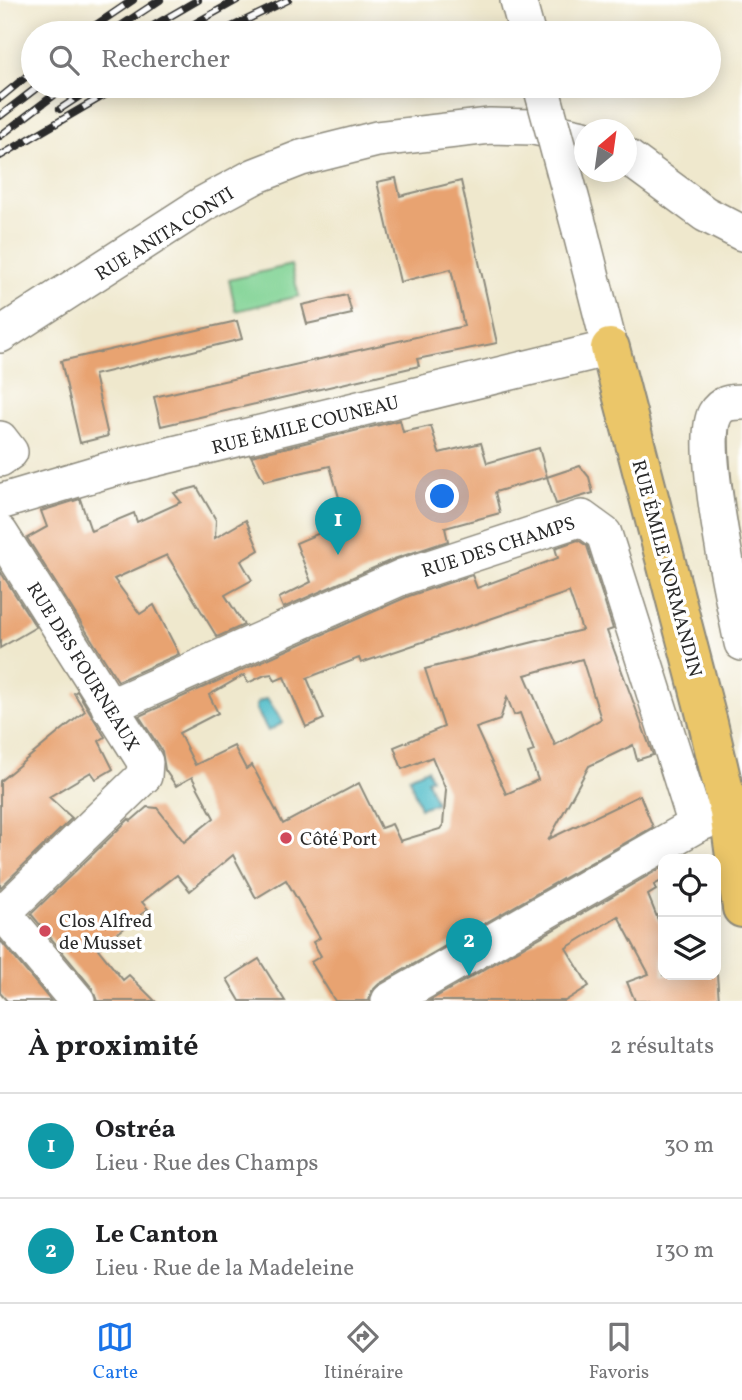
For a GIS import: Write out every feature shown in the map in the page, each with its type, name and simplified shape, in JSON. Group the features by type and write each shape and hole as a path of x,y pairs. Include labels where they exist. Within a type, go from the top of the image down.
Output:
{"main road":[{"name":"RUE ÉMILE NORMANDIN","path":"610,348 712,818 741,898"}],"street":[{"path":"518,0 524,21"},
{"name":"RUE ÉMILE NORMANDIN","path":"544,98 610,348"},
{"name":"RUE ANITA CONTI","path":"0,335 202,204 255,176 301,158 377,139 490,126 533,127 574,136"},
{"path":"637,164 705,214 742,233"},
{"name":"RUE ÉMILE COUNEAU","path":"0,502 108,470 610,348"},
{"path":"736,402 716,412 710,443 725,562 742,643"},
{"path":"0,439 10,452 0,459"},
{"path":"0,469 5,475 0,478"},
{"name":"RUE DES CHAMPS","path":"109,707 402,577 582,518 604,534 712,818"},
{"name":"RUE DES FOURNEAUX","path":"0,533 145,762 144,776 1,913"},
{"path":"389,1001 712,818"},
{"path":"1,913 77,1001"}],"green space":[{"path":"291,265 299,296 236,311 229,280"}],"water":[{"path":"267,698 283,723 268,731 256,709 257,703"},
{"path":"427,769 431,778 427,780 436,803 420,808 409,777"}],"building":[{"path":"396,178 400,196 461,181 497,343 417,359 419,366 161,426 154,397 464,326 451,269 400,282 377,182"},
{"path":"347,295 352,314 307,324 302,305"},
{"path":"237,321 242,339 94,375 108,436 80,443 61,361"},
{"path":"400,420 403,432 431,426 439,453 481,443 487,463 539,448 547,477 495,492 500,513 445,528 448,541 394,559 283,608 279,598 311,582 296,543 346,522 330,466 264,481 251,456"},
{"path":"580,466 589,477 593,493 556,504 547,477"},
{"path":"197,487 216,520 215,538 246,520 259,550 241,561 252,580 225,595 244,625 217,637 167,555 114,579 140,614 154,605 179,654 118,681 27,538 47,527 41,511 80,499 91,531 134,513 137,522 181,502 174,493"},
{"path":"578,540 587,546 613,629 607,631 653,755 637,760 633,745 589,766 549,839 640,795 653,827 379,984 371,992 369,1001 335,1001 311,962 321,956 313,942 320,938 286,880 256,898 233,855 190,891 177,875 142,902 148,909 98,949 123,980 129,975 155,1001 97,1001 92,988 31,914 129,819 131,821 147,807 157,808 184,842 214,818 192,777 176,786 165,770 162,751 139,716 409,596 472,575 477,588 558,558 555,548","holes":["569,592 582,630 425,669 444,727 394,747 402,769 432,757 446,790 443,825 440,829 400,841 392,824 381,828 359,783 283,824 252,765 246,769 234,746 195,765 179,733 218,713 209,695 244,675 248,683 265,675 272,674 275,681 284,677 306,727 324,719 307,678 359,658 361,663","582,659 601,719 555,745 525,675","507,697 514,715 520,713 534,751 528,753 538,780 506,794 476,728 500,720"]},
{"path":"0,571 36,627 0,648"},
{"path":"77,691 105,737 99,741 113,769 96,779 91,772 49,797 72,818 0,888 0,781 85,711 74,693"},
{"path":"658,870 658,883 654,885 656,890 648,895 658,920 658,980 717,980 719,1001 635,1001 627,982 649,974 618,916 566,948 589,986 565,1001 429,1001"},
{"path":"0,940 51,1001 7,1001 0,993"},
{"path":"259,959 285,1001 240,1001 227,979"}],"railway":[{"path":"102,21 133,0"},
{"path":"128,21 160,0"},
{"path":"162,21 198,0"},
{"path":"199,21 237,0"},
{"path":"244,21 288,0"},
{"path":"0,98 21,81"},
{"path":"0,116 23,98"},
{"path":"0,136 50,98"},
{"path":"60,109 77,98"},
{"path":"0,156 99,98"}],"place":[{"name":"Ostréa","path":"338,555"},
{"name":"Côté Port","path":"286,838"},
{"name":"Clos Alfred de Musset","path":"45,931"},
{"name":"Le Canton","path":"469,976"}]}
